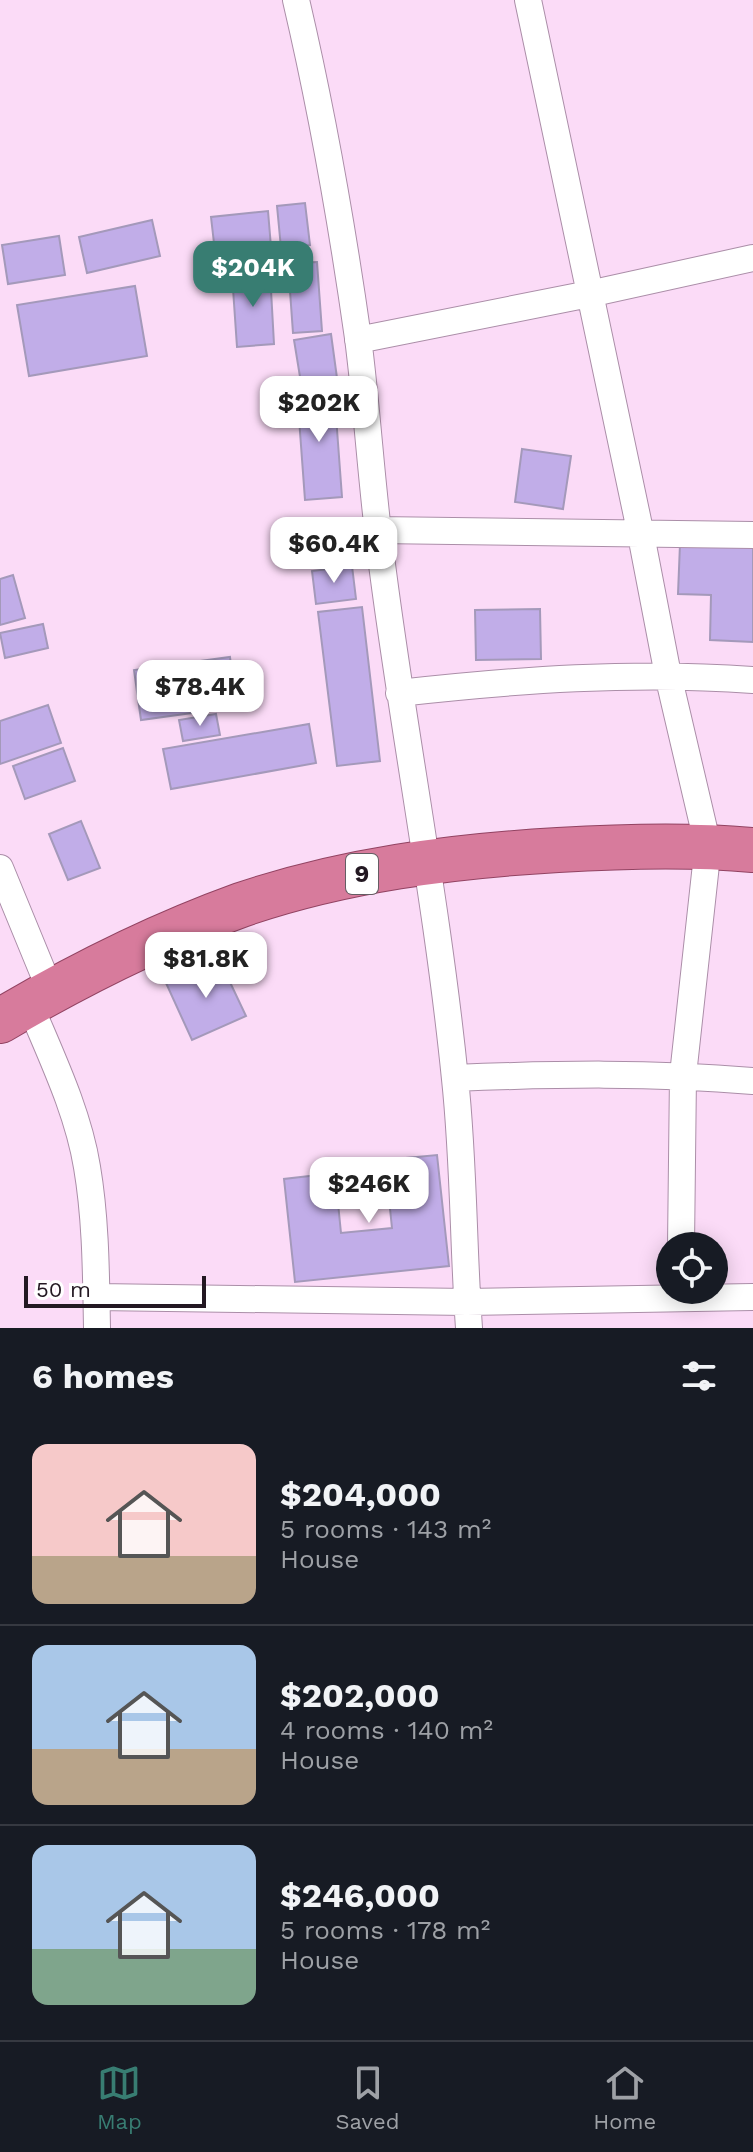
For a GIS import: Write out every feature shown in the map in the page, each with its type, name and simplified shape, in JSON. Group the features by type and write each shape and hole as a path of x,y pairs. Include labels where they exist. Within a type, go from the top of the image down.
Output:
{"highway":[{"name":"9","path":"27,1005 150,943 243,905 343,878 426,862 501,853 631,845 753,850"}],"street":[{"path":"296,0 324,132 358,340 377,530 455,1078 465,1203 469,1328"},
{"path":"528,0 668,675 708,846 683,1075 681,1232"},
{"path":"358,340 753,258"},
{"path":"377,530 753,535"},
{"path":"399,693 481,684 668,675 753,680"},
{"path":"0,868 27,1005 65,1091 87,1165 97,1328"},
{"path":"455,1078 597,1073 683,1075 753,1081"},
{"path":"97,1297 467,1302 656,1295"},
{"path":"728,1296 753,1297"}],"building":[{"path":"305,203 310,245 281,248 277,206"},
{"path":"268,211 271,247 215,252 211,217"},
{"path":"152,220 160,256 87,273 79,237"},
{"path":"59,236 65,275 8,284 2,245"},
{"path":"317,262 322,331 293,333 288,263"},
{"path":"270,272 274,344 237,347 232,274"},
{"path":"135,286 147,356 29,376 17,305"},
{"path":"331,334 337,378 301,383 294,340"},
{"path":"334,389 342,497 305,500 297,391"},
{"path":"522,449 571,456 563,509 515,502"},
{"path":"680,544 753,547 753,642 710,640 711,595 678,594"},
{"path":"352,566 356,599 316,604 312,571"},
{"path":"13,575 25,618 0,625 0,579"},
{"path":"362,607 380,761 337,766 318,612"},
{"path":"540,609 541,659 476,660 475,610"},
{"path":"43,624 48,648 5,658 0,633"},
{"path":"230,657 236,707 141,720 134,670"},
{"path":"48,705 61,743 0,764 0,721"},
{"path":"216,714 220,735 183,741 179,720"},
{"path":"309,724 316,763 171,789 163,749"},
{"path":"63,748 75,781 25,799 13,766"},
{"path":"81,821 100,868 68,880 49,834"},
{"path":"219,959 246,1016 192,1040 166,983"},
{"path":"437,1155 449,1266 295,1282 284,1179 335,1173 341,1233 392,1228 385,1160"}]}
